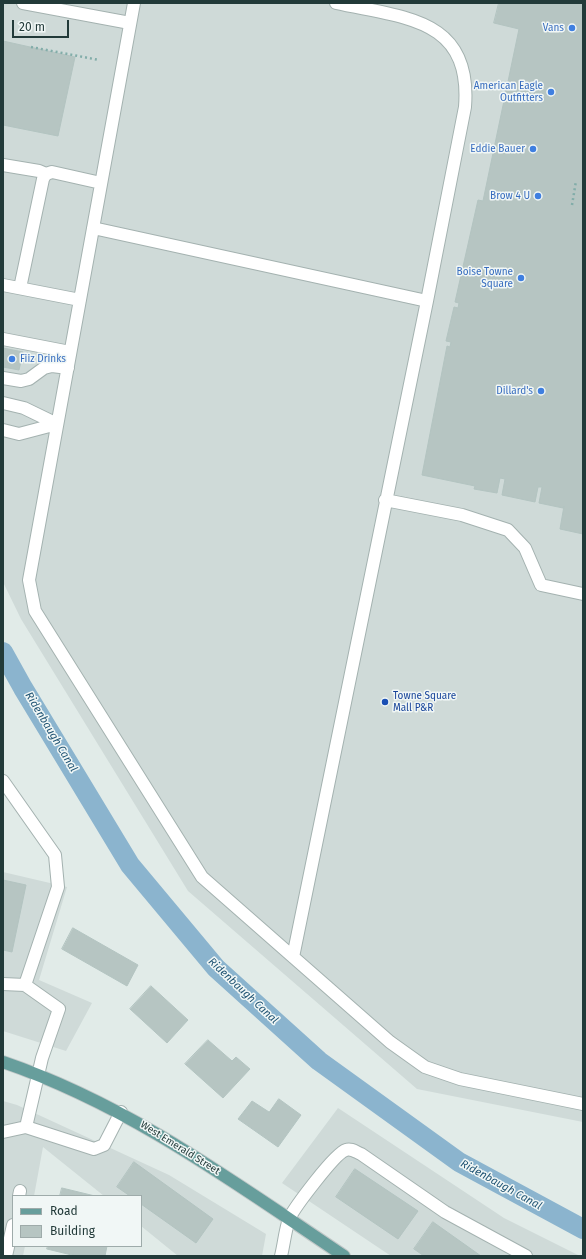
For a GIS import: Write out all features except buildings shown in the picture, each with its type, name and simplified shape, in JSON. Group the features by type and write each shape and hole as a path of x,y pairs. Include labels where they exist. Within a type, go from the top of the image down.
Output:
{"main road":[{"name":"West Emerald Street","path":"3,1062 38,1074 121,1112 187,1150 344,1256"}],"street":[{"path":"23,3 130,23"},
{"path":"134,3 29,580 35,612 202,877 390,1042 425,1067 460,1079 583,1104"},
{"path":"293,957 385,500 427,301 465,107 465,81 462,67 446,39 434,28 417,20 336,3"},
{"path":"3,165 39,171 46,174"},
{"path":"20,288 42,179 46,174 52,172 101,183"},
{"path":"93,228 427,301"},
{"path":"3,285 80,300"},
{"path":"3,339 70,352"},
{"path":"3,378 21,381 29,379 44,368 52,366 68,368"},
{"path":"3,403 24,408 58,424"},
{"path":"3,430 19,434 58,424"},
{"path":"385,500 462,515 508,530 525,548 541,585 583,594"},
{"path":"3,780 55,855 58,887 25,985"},
{"path":"3,984 25,985 59,1009 38,1074 26,1127"},
{"path":"3,1132 26,1127 94,1149 104,1145 121,1112"},
{"path":"281,1256 290,1219 302,1199 332,1161 344,1150 350,1149 361,1154 445,1212 526,1256"},
{"path":"6,1256 12,1229"}],"path":[{"path":"31,46 99,60"},
{"path":"572,205 576,181"}],"shaded area":[{"path":"3,3 583,3 583,1122 417,1089 188,891 21,619 3,582"},
{"path":"3,872 67,887 39,980 92,1003 66,1051 3,1031"},
{"path":"3,1101 17,1105 169,1175 266,1234 262,1256 178,1256 142,1227 142,1195 103,1195 43,1147 34,1195 12,1195 12,1247 25,1247 23,1256 3,1256"},
{"path":"338,1108 504,1218 580,1256 391,1256 282,1183"}],"waterway":[{"name":"Ridenbaugh Canal","path":"3,652 23,688 130,865 216,968 319,1061 459,1162 583,1229"}],"place":[{"name":"Vans","path":"572,28"},
{"name":"American Eagle Outfitters","path":"551,92"},
{"name":"Eddie Bauer","path":"533,149"},
{"name":"Brow 4 U","path":"538,196"},
{"name":"Boise Towne Square","path":"521,278"},
{"name":"Fiiz Drinks","path":"12,359"},
{"name":"Dillard's","path":"541,391"},
{"name":"Towne Square Mall P&R","path":"385,702"}]}
